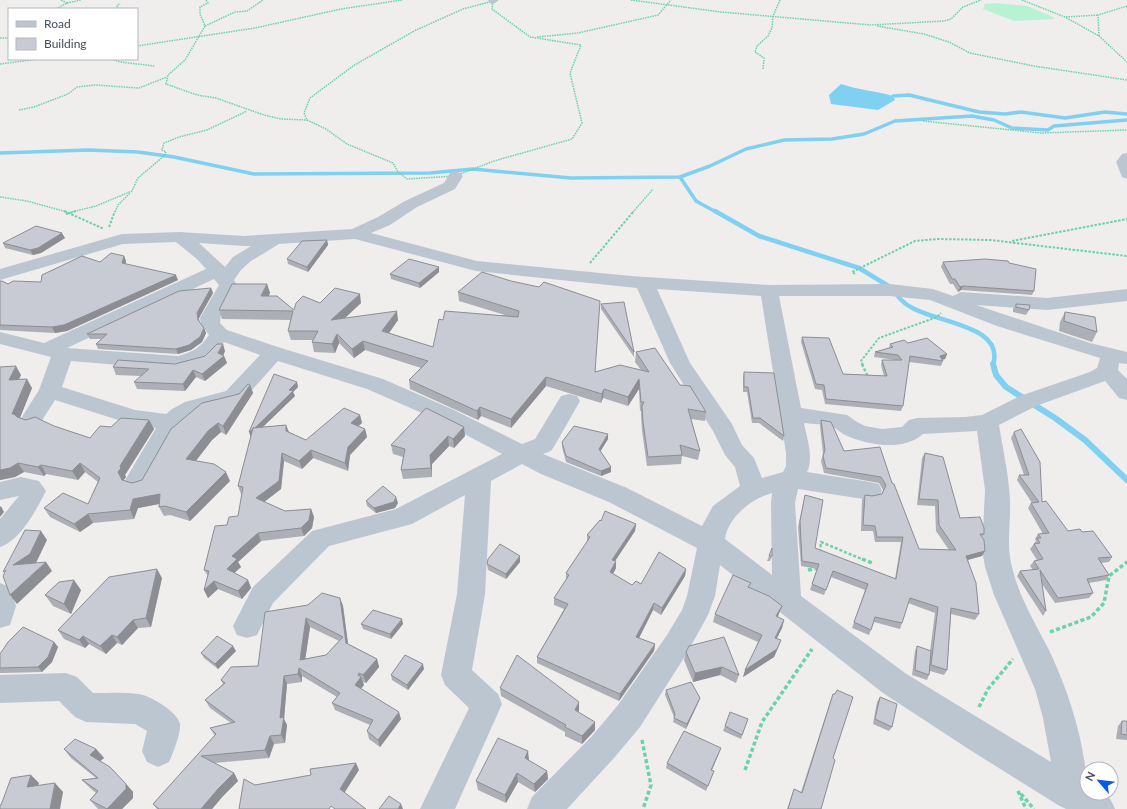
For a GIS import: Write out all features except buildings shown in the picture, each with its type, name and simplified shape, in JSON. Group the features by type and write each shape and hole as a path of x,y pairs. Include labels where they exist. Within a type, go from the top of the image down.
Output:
{"street":[{"path":"1127,157 1123,162 1127,174"},
{"path":"355,234 384,221 411,204 450,186 455,176"},
{"path":"4,273 122,239 180,237 244,241 355,234 476,266 525,273 579,276 646,284 769,290 890,290 1047,304 1127,295"},
{"path":"180,237 221,275 228,285 226,291 210,316 210,323 220,334 274,353 375,384 446,415 549,468 618,495 678,525 712,544 786,601 919,699 981,740 1098,809"},
{"path":"55,352 221,275 249,254 277,240"},
{"path":"646,284 680,363 724,430 733,449 746,464 753,489"},
{"path":"769,290 798,452 798,466 785,490 783,502 786,601"},
{"path":"934,295 1004,322 1115,361"},
{"path":"0,338 55,352 178,363 200,357 208,351 220,334"},
{"path":"31,420 50,391 55,352"},
{"path":"136,482 171,423 180,414 193,407 234,396 274,353"},
{"path":"792,414 839,420 849,428 861,433 882,437 908,434 917,426 988,422 1028,401 1085,382 1115,361"},
{"path":"1115,361 1127,394"},
{"path":"50,391 134,417 171,423"},
{"path":"247,626 263,595 321,538 403,517 521,454 543,445 569,401"},
{"path":"988,422 998,501 995,551 998,568 1015,615 1045,675 1056,705 1064,739 1070,793"},
{"path":"437,809 487,704 456,675 471,594 479,476"},
{"path":"544,809 603,747 629,716 694,615 702,596 713,531 722,513 753,489 790,479 870,491"},
{"path":"0,491 21,486 30,487 34,491 24,509 0,537"},
{"path":"0,595 2,606 0,616"},
{"path":"0,688 66,687 86,707 140,709 164,724 158,751"}],"path":[{"path":"61,0 67,3"},
{"path":"58,8 67,3 81,0"},
{"path":"205,26 200,14 200,7 208,3 206,0"},
{"path":"19,110 28,110 68,94 77,87 94,85 139,88 157,82 168,77 185,60 207,24 234,12 253,8 256,6 255,4 263,0"},
{"path":"138,46 156,41 199,37 214,33 243,30 342,8 402,0"},
{"path":"157,82 166,82 166,84 174,88 197,95 216,98 248,110 281,119 307,120 326,129 347,144 393,163 398,172 407,179 455,176 494,161 572,139 582,123 570,72 581,45 530,37 492,9 493,0 463,9 414,31 353,66 310,98 304,113 307,120"},
{"path":"631,0 721,12 871,25 924,34 949,42 970,53 996,59 1127,80"},
{"path":"530,37 560,36 634,22 658,15 671,0"},
{"path":"763,70 764,58 755,52 757,46 768,36 772,28 773,16 780,0"},
{"path":"871,25 944,22 951,19 963,7 982,0"},
{"path":"1022,0 1065,16 1099,36 1127,62"},
{"path":"118,8 117,6 120,3"},
{"path":"1065,16 1098,15 1127,6"},
{"path":"1098,15 1096,19 1099,26 1099,36"},
{"path":"0,64 29,60"},
{"path":"113,60 120,63 146,63 155,66"},
{"path":"166,82 168,77"},
{"path":"0,197 25,200 90,222 108,231 118,205 132,191 138,178 164,156 166,152 162,150 164,143 179,137 207,130 248,110"},
{"path":"923,121 1041,133 1082,133 1127,130"},
{"path":"579,276 653,189"},
{"path":"66,214 96,206 132,191"},
{"path":"1010,242 1019,239 1127,219"},
{"path":"857,275 852,272 915,241 965,238 1127,256"},
{"path":"869,379 860,361 879,338 937,317 953,302"},
{"path":"819,556 821,542 872,563"},
{"path":"785,572 818,570 818,563"},
{"path":"745,770 762,722 825,630"},
{"path":"629,716 642,741 651,785 644,809"},
{"path":"1016,788 1026,809"}],"green space":[{"path":"996,3 1027,6 1053,17 1054,19 1014,21 983,9 985,4"}],"water":[{"path":"841,84 893,96 895,100 878,110 831,104 829,95"}],"waterway":[{"path":"893,96 909,95 979,112 1005,114 1021,112 1065,118 1105,112 1127,114"},
{"path":"680,177 710,166 746,149 784,140 832,139 864,134 895,121 972,116 994,120 1012,128 1048,130 1054,126 1127,120"},
{"path":"0,153 88,150 138,152 174,157 254,174 430,173 473,169 571,178 680,177"},
{"path":"680,177 696,201 716,212"},
{"path":"715,211 759,236 859,268 895,290 903,302 917,310 971,329 985,338 994,349 993,364"},
{"path":"993,364 996,375 1006,387 1055,418 1085,440 1127,480"}]}
